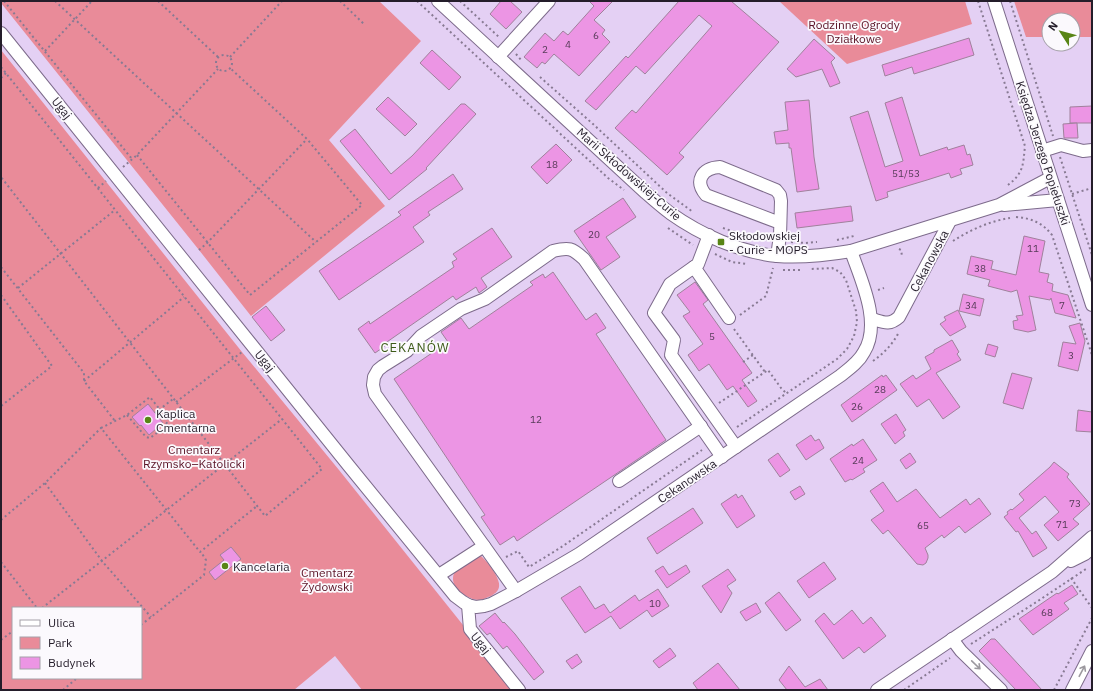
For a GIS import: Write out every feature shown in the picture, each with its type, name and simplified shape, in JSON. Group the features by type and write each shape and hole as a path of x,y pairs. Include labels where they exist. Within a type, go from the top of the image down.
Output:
{"street":[{"name":"Marii Skłodowskiej-Curie","path":"438,1 663,207 690,226 709,236 721,242 747,250 776,256 831,254 851,251 999,205 1050,178"},
{"path":"498,57 549,1"},
{"name":"Księdza Jerzego Popiełuszki","path":"994,1 1050,178 1089,288 1092,305"},
{"name":"Ugaj","path":"1,33 455,596 468,605 470,629 519,690"},
{"path":"1042,151 1061,145 1083,151 1092,150"},
{"path":"776,256 780,236 781,201 780,195 776,190 720,167 707,170 703,175 700,182 702,190 706,195 780,223"},
{"name":"Marii Skłodowskiej-Curie","path":"999,205 1058,200"},
{"name":"Cekanowska","path":"872,319 888,323 894,321 898,317 950,221"},
{"path":"709,236 698,264 670,284 654,313 674,340 671,355 736,447"},
{"path":"516,591 375,394 373,385 374,377 378,370 407,351 421,336 461,309 485,299 554,251 570,249 578,253 584,259 722,457"},
{"name":"Cekanowska","path":"468,605 484,606 491,604 579,554 854,365 865,352 870,336 872,319 869,303 851,251"},
{"path":"694,267 733,321"},
{"path":"619,481 701,426"},
{"path":"1052,572 1092,537"},
{"path":"439,575 484,546"},
{"path":"881,689 1052,572 1085,554 1092,548"},
{"path":"952,639 961,651 1001,690"},
{"path":"1072,690 1092,651"}],"path":[{"path":"4,1 132,159"},
{"path":"55,1 316,242"},
{"path":"45,51 92,1"},
{"path":"158,1 218,57"},
{"path":"230,57 282,1"},
{"path":"340,1 365,25"},
{"path":"460,1 503,40"},
{"path":"978,1 1025,146 1020,173 1014,181 1006,187"},
{"path":"1010,1 1056,147 1092,254"},
{"path":"218,57 224,55 230,57"},
{"path":"218,57 216,62 218,69"},
{"path":"218,69 223,71 230,68 232,60 230,57"},
{"path":"1,67 322,469 265,516 1,177"},
{"path":"137,155 250,296 362,205 307,139 230,68"},
{"path":"98,188 137,155 218,69"},
{"path":"1,78 6,74"},
{"path":"199,250 307,139"},
{"path":"1072,194 1092,188"},
{"path":"18,288 115,210"},
{"path":"951,243 978,227 1003,219 1016,217 1028,218 1048,229 1052,235 1092,356"},
{"path":"896,247 901,250 902,256"},
{"path":"1,267 84,373 84,381 115,421"},
{"path":"765,372 733,321 766,296 774,268"},
{"path":"873,288 878,290 884,288"},
{"path":"1,295 52,366 1,406"},
{"path":"84,381 184,296"},
{"path":"870,363 883,354 902,328"},
{"path":"176,402 245,350"},
{"path":"743,362 753,355"},
{"path":"710,410 768,370 786,393"},
{"path":"1,520 45,483 101,428 127,415 150,397 168,420 164,427 150,438 146,437 127,415"},
{"path":"155,413 173,399"},
{"path":"43,607 282,419"},
{"path":"101,428 206,560 204,575 142,624"},
{"path":"45,483 102,560 151,617"},
{"path":"200,552 257,506"},
{"path":"560,548 563,553"},
{"path":"1,562 36,607"},
{"path":"969,646 1087,567"},
{"path":"1071,578 1092,608"},
{"path":"1054,690 1092,618"},
{"path":"1,640 12,632"},
{"path":"904,690 953,656"},
{"path":"62,690 76,679"}],"green space":[{"path":"1,1 379,1 421,41 329,140 385,206 251,316 1,3"},
{"name":"Rodzinne Ogrody Działkowe","path":"779,1 965,1 972,24 847,64"},
{"path":"1014,1 1092,1 1092,37 1081,37 1081,12 1041,12 1041,37 1026,37"},
{"name":"Cmentarz Rzymsko–Katolicki","path":"1,50 242,352 339,470 515,690 362,690 335,656 294,690 1,690"},
{"path":"481,556 496,575 499,587 497,592 492,595 484,599 475,600 458,590 453,582 453,576 457,570 473,559"}],"building":[{"path":"501,1 510,1 522,12 506,29 490,14"},
{"path":"589,1 613,1 594,20 605,30 602,34 610,42 579,76 554,54 545,64 542,62 537,68 524,57 545,33 554,41 563,31 568,35 594,6"},
{"path":"679,1 731,1 779,42 679,153 684,157 667,175 615,128 632,110 636,113 712,26 699,15 645,74 636,66 596,110 585,101 626,56 628,58"},
{"path":"969,38 974,55 914,74 912,67 885,76 882,65"},
{"path":"814,39 835,58 831,62 840,83 830,87 822,69 796,77 787,69"},
{"path":"432,50 461,77 449,90 420,63"},
{"path":"388,97 417,124 405,136 376,109"},
{"path":"902,97 920,156 947,147 948,150 964,145 967,155 970,154 973,165 960,169 962,174 951,178 949,173 887,192 888,197 876,201 850,117 868,111 885,167 903,161 885,103"},
{"path":"809,100 814,157 819,189 797,192 791,148 789,148 789,143 776,144 774,132 788,130 785,102"},
{"path":"461,104 465,104 476,114 426,168 427,169 389,200 340,141 355,129 391,174 412,156"},
{"path":"1092,106 1092,123 1070,123 1070,107"},
{"path":"1077,123 1078,138 1064,138 1063,124"},
{"path":"556,144 572,160 547,184 531,167"},
{"path":"453,174 463,189 428,212 430,215 413,227 424,242 339,300 319,271 401,215 398,212"},
{"path":"623,198 636,217 606,237 620,257 601,270 574,231"},
{"path":"851,206 853,221 797,228 795,213"},
{"path":"492,228 512,257 481,278 487,287 479,293 476,287 456,300 453,296 384,344 385,346 375,353 358,329 369,321 370,324 454,267 452,262 457,259 453,254"},
{"path":"1024,236 1045,241 1039,272 1049,274 1047,282 1053,284 1052,291 1068,295 1076,318 1055,313 1051,298 1050,300 1029,296 1036,330 1028,332 1014,329 1013,321 1018,320 1016,316 1023,315 1017,290 1011,292 988,286 990,280 967,274 971,256 993,261 991,269 1016,275"},
{"path":"553,272 586,320 596,313 606,328 596,334 666,440 517,541 514,536 500,545 481,517 485,515 394,379 448,342 441,332 461,318 469,329 533,285 530,282 543,274 545,278"},
{"path":"695,282 708,300 703,304 752,373 742,380 757,401 748,407 733,386 727,390 709,364 699,371 688,355 703,344 683,316 690,312 677,295"},
{"path":"963,294 984,299 980,316 959,311"},
{"path":"266,306 285,330 271,341 252,317"},
{"path":"958,310 966,327 950,336 940,324 946,320 944,317"},
{"path":"1080,323 1085,341 1078,371 1058,366 1063,342 1076,344 1069,326"},
{"path":"952,340 959,352 957,354 961,360 936,373 960,407 943,419 929,399 917,407 900,384 913,375 916,379 931,369 925,357"},
{"path":"988,344 998,347 995,357 985,354"},
{"path":"1012,373 1032,378 1023,409 1003,403"},
{"path":"882,375 883,377 886,375 897,390 852,422 841,405"},
{"name":"Kaplica Cmentarna","path":"148,404 163,423 149,435 132,417"},
{"path":"1078,410 1092,412 1092,432 1076,431"},
{"path":"896,414 906,430 903,432 905,436 895,444 881,424"},
{"path":"811,435 815,441 819,439 824,448 806,460 796,445"},
{"path":"863,439 877,460 863,469 865,472 852,480 851,479 845,482 830,459 852,444 853,446"},
{"path":"778,453 790,470 780,477 768,460"},
{"path":"910,453 916,462 906,469 900,460"},
{"path":"1054,462 1069,474 1067,477 1090,504 1073,519 1079,524 1058,541 1044,525 1059,512 1045,496 1019,518 1032,534 1036,531 1047,548 1033,557 1018,531 1016,532 1004,517 1008,514 1007,512 1011,509 1012,510 1024,500 1019,494"},
{"path":"883,482 897,502 916,489 940,518 966,499 970,505 979,498 991,514 965,533 959,526 944,538 942,535 925,548 928,555 926,563 923,565 917,564 888,530 883,534 871,520 884,511 870,491"},
{"path":"800,486 805,494 795,500 790,492"},
{"path":"736,494 738,498 742,495 755,516 737,528 721,504"},
{"path":"693,508 703,523 657,554 647,538"},
{"name":"Kancelaria","path":"231,547 241,559 215,580 209,572 224,560 220,555"},
{"path":"824,562 836,579 809,598 797,581"},
{"path":"686,565 690,572 667,588 655,571 663,566 669,575"},
{"path":"728,569 736,580 727,586 732,593 721,613 702,586"},
{"path":"1072,585 1078,594 1064,603 1069,609 1033,635 1019,619 1057,593 1058,594"},
{"path":"580,586 595,609 604,604 610,613 635,595 639,601 658,589 669,606 652,617 647,610 620,629 611,616 585,633 561,598"},
{"path":"779,592 801,620 786,631 765,603"},
{"path":"756,603 761,612 746,621 740,612"},
{"path":"852,610 863,624 871,617 886,636 864,653 859,647 843,659 815,621 824,613 834,625"},
{"path":"495,613 515,634 544,672 534,680 507,646 503,649 490,633 487,635 479,626"},
{"path":"991,639 995,639 1042,690 1016,690 979,651"},
{"path":"670,648 676,656 659,668 653,661"},
{"path":"577,654 582,662 572,669 566,661"},
{"path":"718,663 740,690 698,690 693,683"},
{"path":"789,666 805,687 820,679 828,690 787,690 779,680"}],"place":[{"name":"Skłodowskiej - Curie - MOPS","path":"721,242"},
{"name":"Kaplica Cmentarna","path":"148,420"},
{"name":"Kancelaria","path":"225,566"}],"district":[{"name":"CEKANÓW","path":"415,347"}],"park label":[{"name":"Cmentarz Żydowski","path":"327,579"}]}
